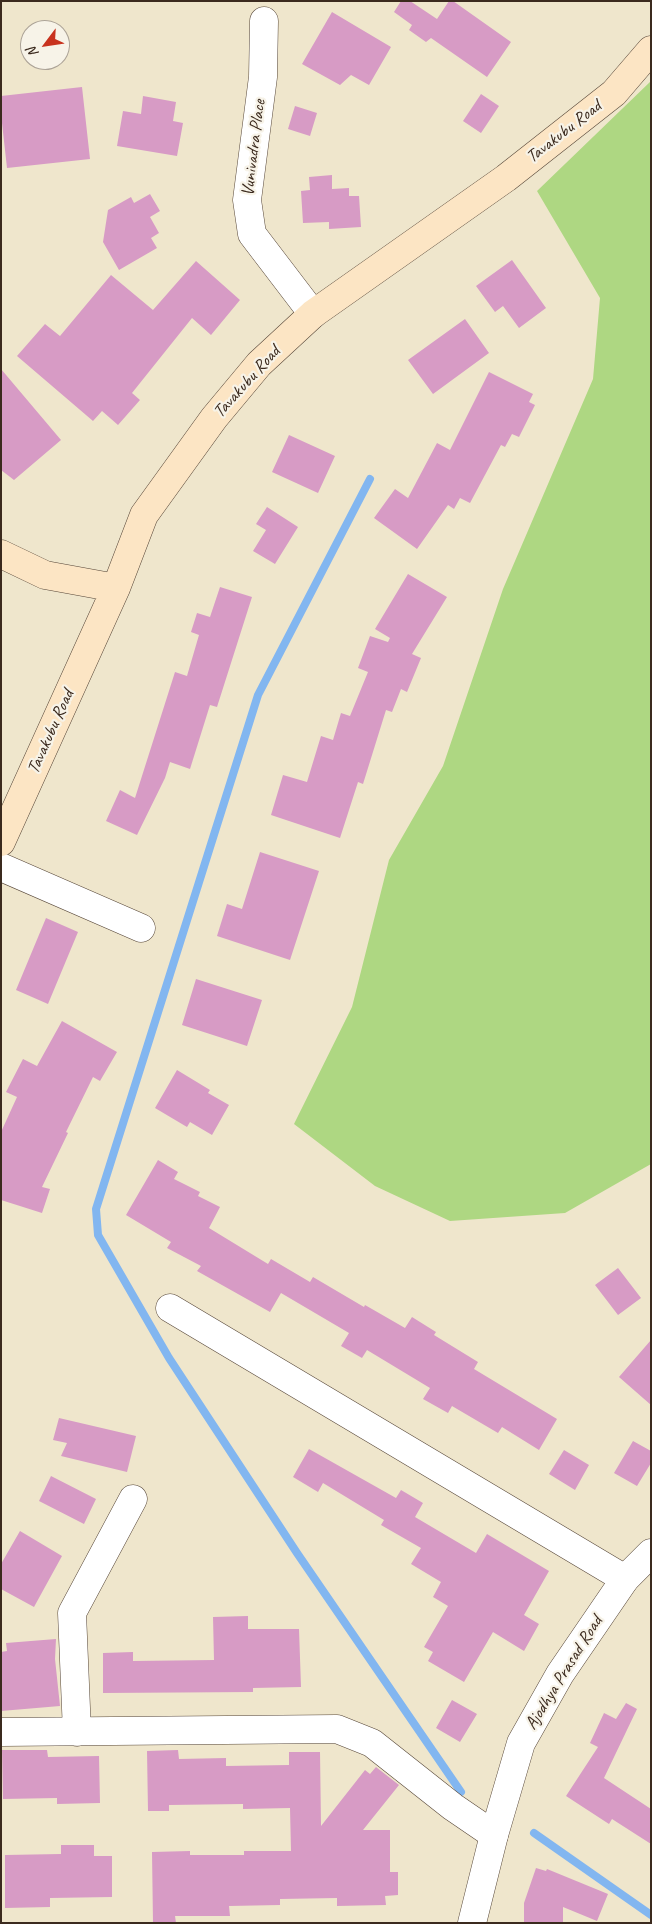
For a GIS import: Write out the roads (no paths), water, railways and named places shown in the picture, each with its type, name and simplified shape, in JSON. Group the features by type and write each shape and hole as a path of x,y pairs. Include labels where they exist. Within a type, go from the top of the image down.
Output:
{"main road":[{"name":"Tavakubu Road","path":"1,842 116,588 144,515 214,418 259,364 313,314 506,178 614,93 651,50"},
{"path":"1,554 45,575 116,588"}],"street":[{"name":"Vunivadra Place","path":"264,21 263,77 247,200 252,234 313,314"},
{"path":"1,867 141,928"},
{"path":"170,1308 626,1579"},
{"path":"77,1732 72,1612 133,1500"},
{"name":"Ajodhya Prasad Road","path":"472,1923 494,1835 521,1744 560,1674 626,1579 651,1553"},
{"path":"1,1732 338,1729 372,1743 453,1808 494,1835"}],"waterway":[{"path":"370,479 258,695 96,1209 98,1235 169,1358 297,1553 461,1792"},
{"path":"534,1833 651,1915"}]}
